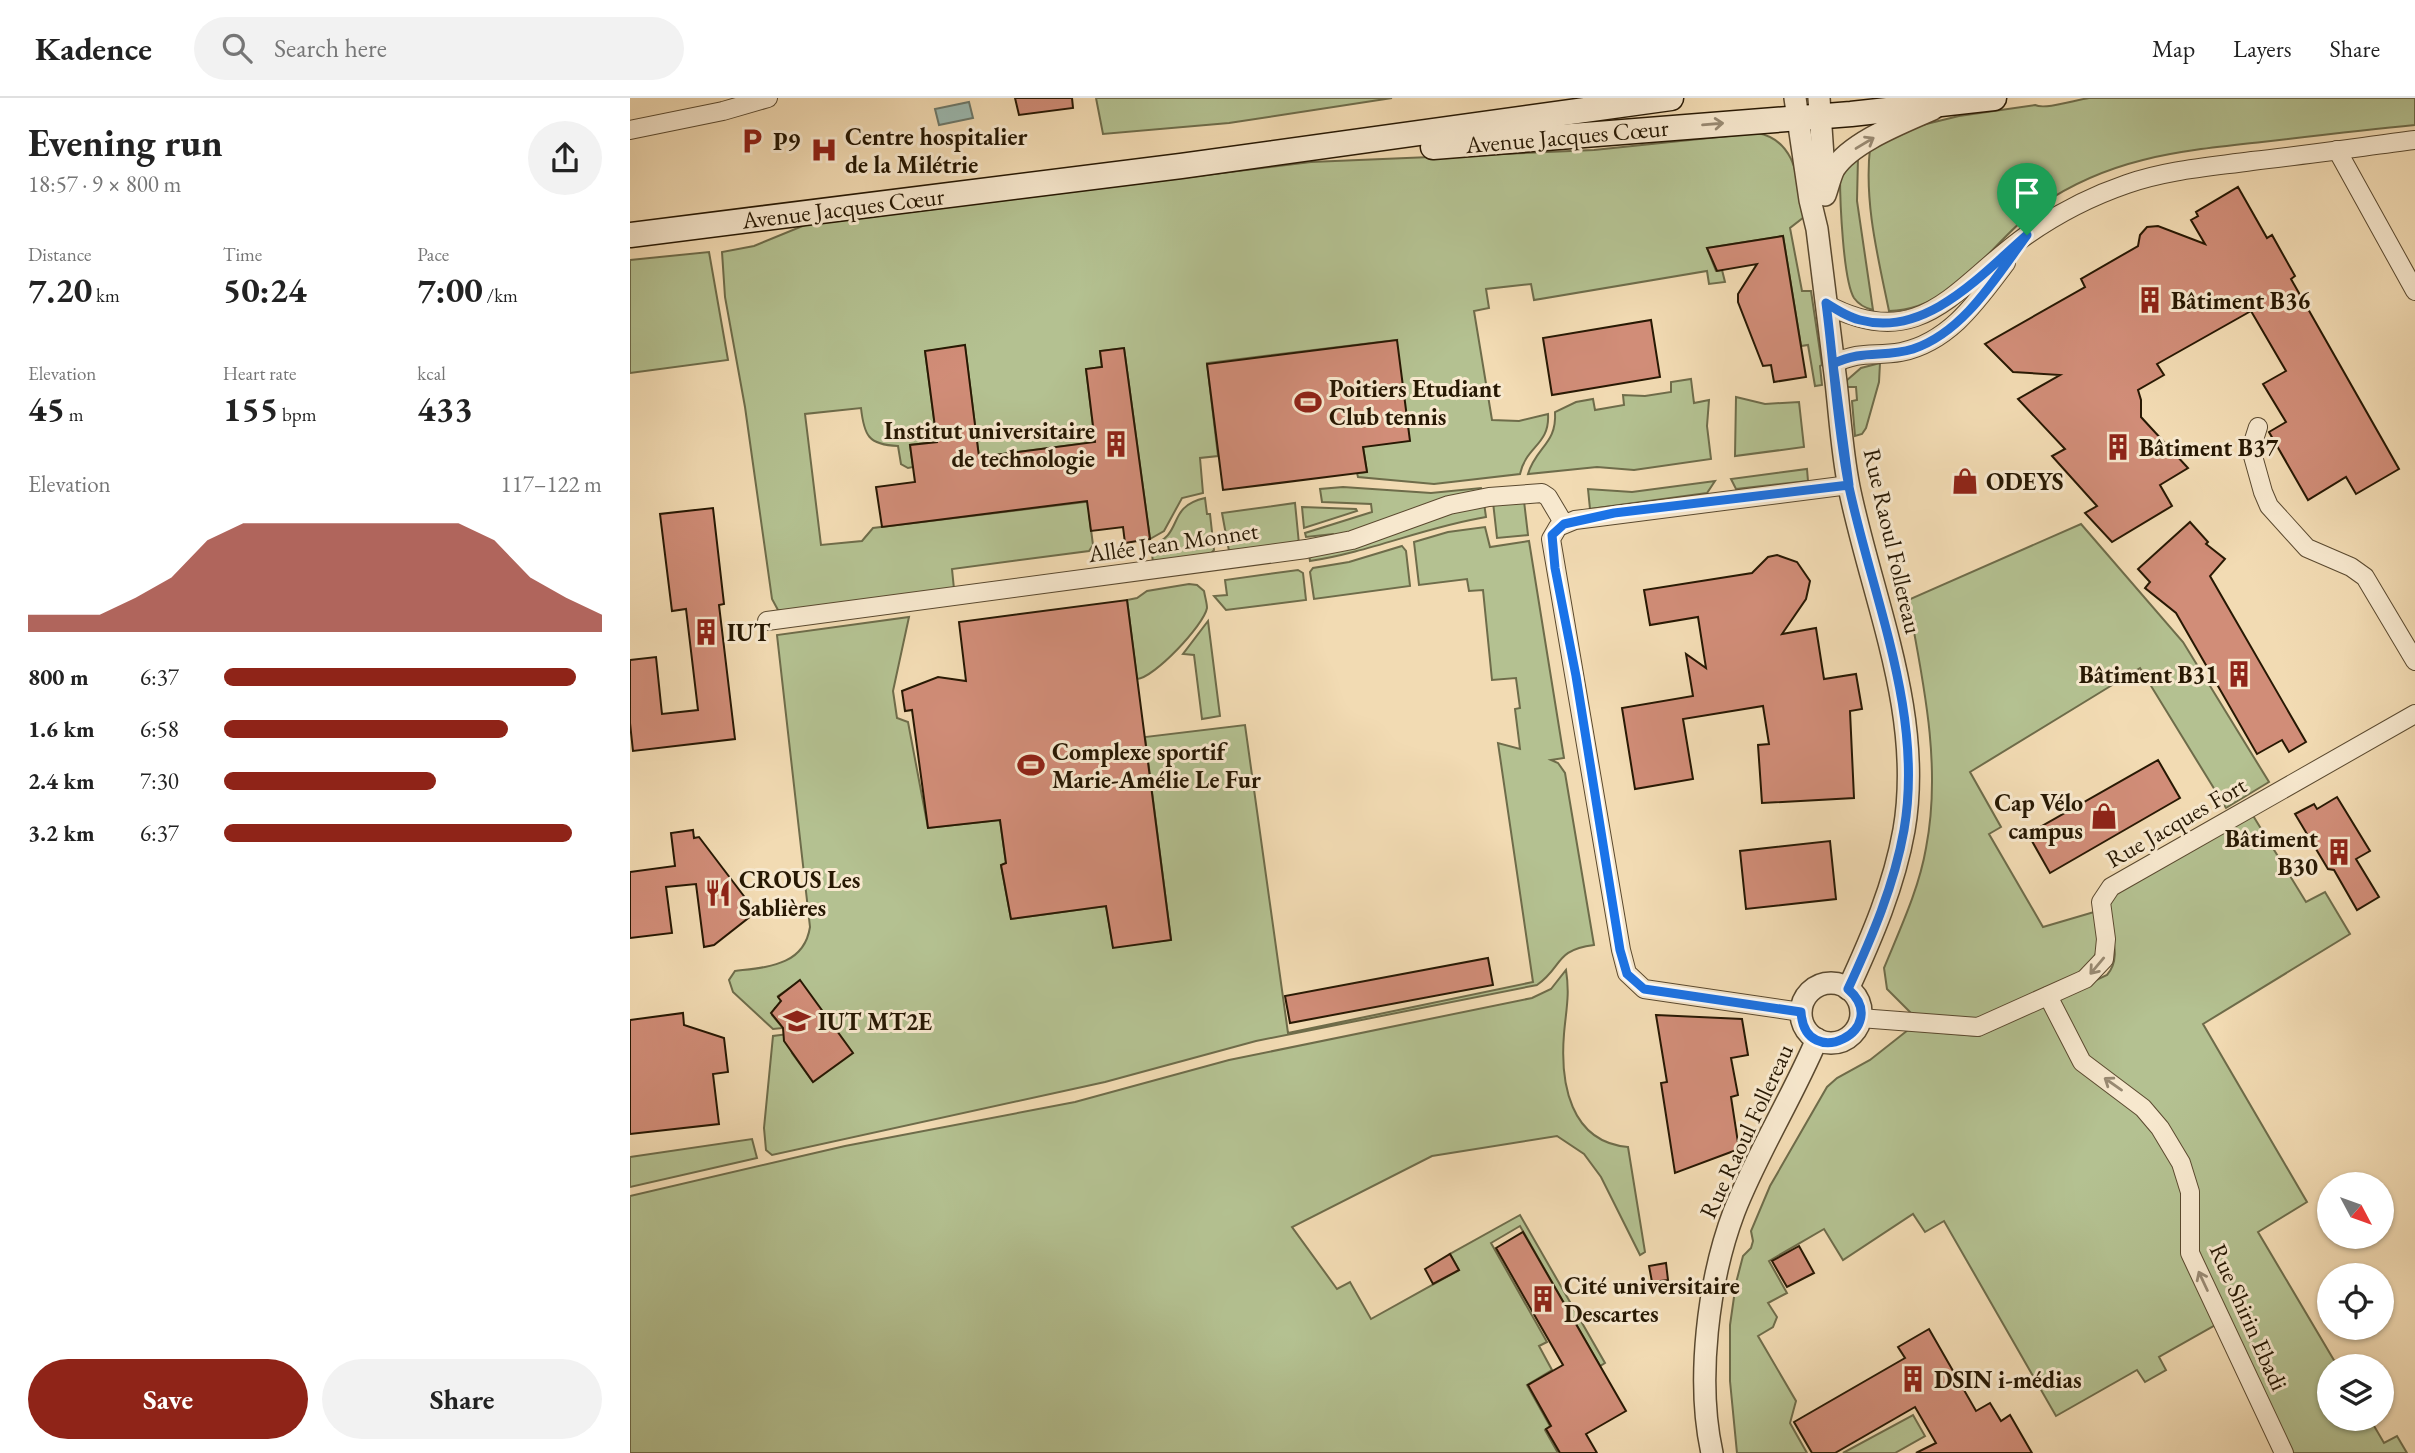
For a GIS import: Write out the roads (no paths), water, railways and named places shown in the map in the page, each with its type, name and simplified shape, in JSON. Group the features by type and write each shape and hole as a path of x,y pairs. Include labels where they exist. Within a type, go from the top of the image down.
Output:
{"main road":[{"name":"Avenue Jacques Cœur","path":"630,235 1181,166 1671,98"},
{"name":"Avenue Jacques Cœur","path":"1181,166 1808,107 1941,105 1994,98"}],"street":[{"path":"630,130 723,111 768,98"},
{"path":"1817,229 1833,172 1847,154 1885,131 1941,105"},
{"path":"1808,107 1825,195"},
{"name":"Rue Raoul Follereau","path":"1808,107 1810,200 1817,229 1849,485 1900,691 1905,730 1907,793 1896,867 1883,911 1848,989"},
{"path":"630,121 671,121"},
{"path":"1826,303 1863,321 1884,323 1908,320 1941,305 2027,235 2081,203 2127,184 2171,172 2415,140"},
{"path":"2337,150 2415,291"},
{"path":"1833,364 1859,354 1912,349 1945,333 1984,291 2027,235"},
{"path":"2258,427 2252,449 2269,506 2307,548 2351,567 2365,577 2415,661"},
{"path":"1849,485 1614,513 1564,524 1552,535 1551,544 1625,969 1630,978 1644,989 1801,1012 1809,993 1820,985 1833,984 1848,989 1857,998 1860,1018"},
{"name":"Allée Jean Monnet","path":"766,621 1306,549 1352,540 1449,505 1489,497 1542,493 1548,497 1564,524"},
{"name":"Rue Jacques Fort","path":"1860,1018 1978,1027 2085,979 2104,959 2106,939 2101,902 2111,887 2415,714"},
{"name":"Rue Shirin Ebadi","path":"2048,996 2082,1062 2143,1108 2160,1128 2181,1163 2190,1192 2190,1253 2284,1453"},
{"name":"Rue Raoul Follereau","path":"1801,1012 1805,1028 1826,1043 1842,1041 1854,1032 1860,1018"},
{"name":"Rue Raoul Follereau","path":"1712,1453 1705,1392 1716,1276 1724,1242 1735,1210 1817,1039"}],"water":[{"path":"969,102 973,118 939,125 935,109"}],"place":[{"name":"P9","path":"752,141"},
{"name":"Centre hospitalier de la Milétrie","path":"824,150"},
{"name":"Bâtiment B36","path":"2150,300"},
{"name":"Poitiers Etudiant Club tennis","path":"1308,402"},
{"name":"Institut universitaire de technologie","path":"1116,444"},
{"name":"Bâtiment B37","path":"2118,447"},
{"name":"ODEYS","path":"1965,481"},
{"name":"IUT","path":"706,632"},
{"name":"Bâtiment B31","path":"2239,674"},
{"name":"Complexe sportif Marie-Amélie Le Fur","path":"1031,765"},
{"name":"Cap Vélo campus","path":"2104,816"},
{"name":"Bâtiment B30","path":"2339,852"},
{"name":"CROUS Les Sablières","path":"718,893"},
{"name":"IUT MT2E","path":"797,1021"},
{"name":"Cité universitaire Descartes","path":"1543,1299"},
{"name":"DSIN i-médias","path":"1913,1379"}]}
